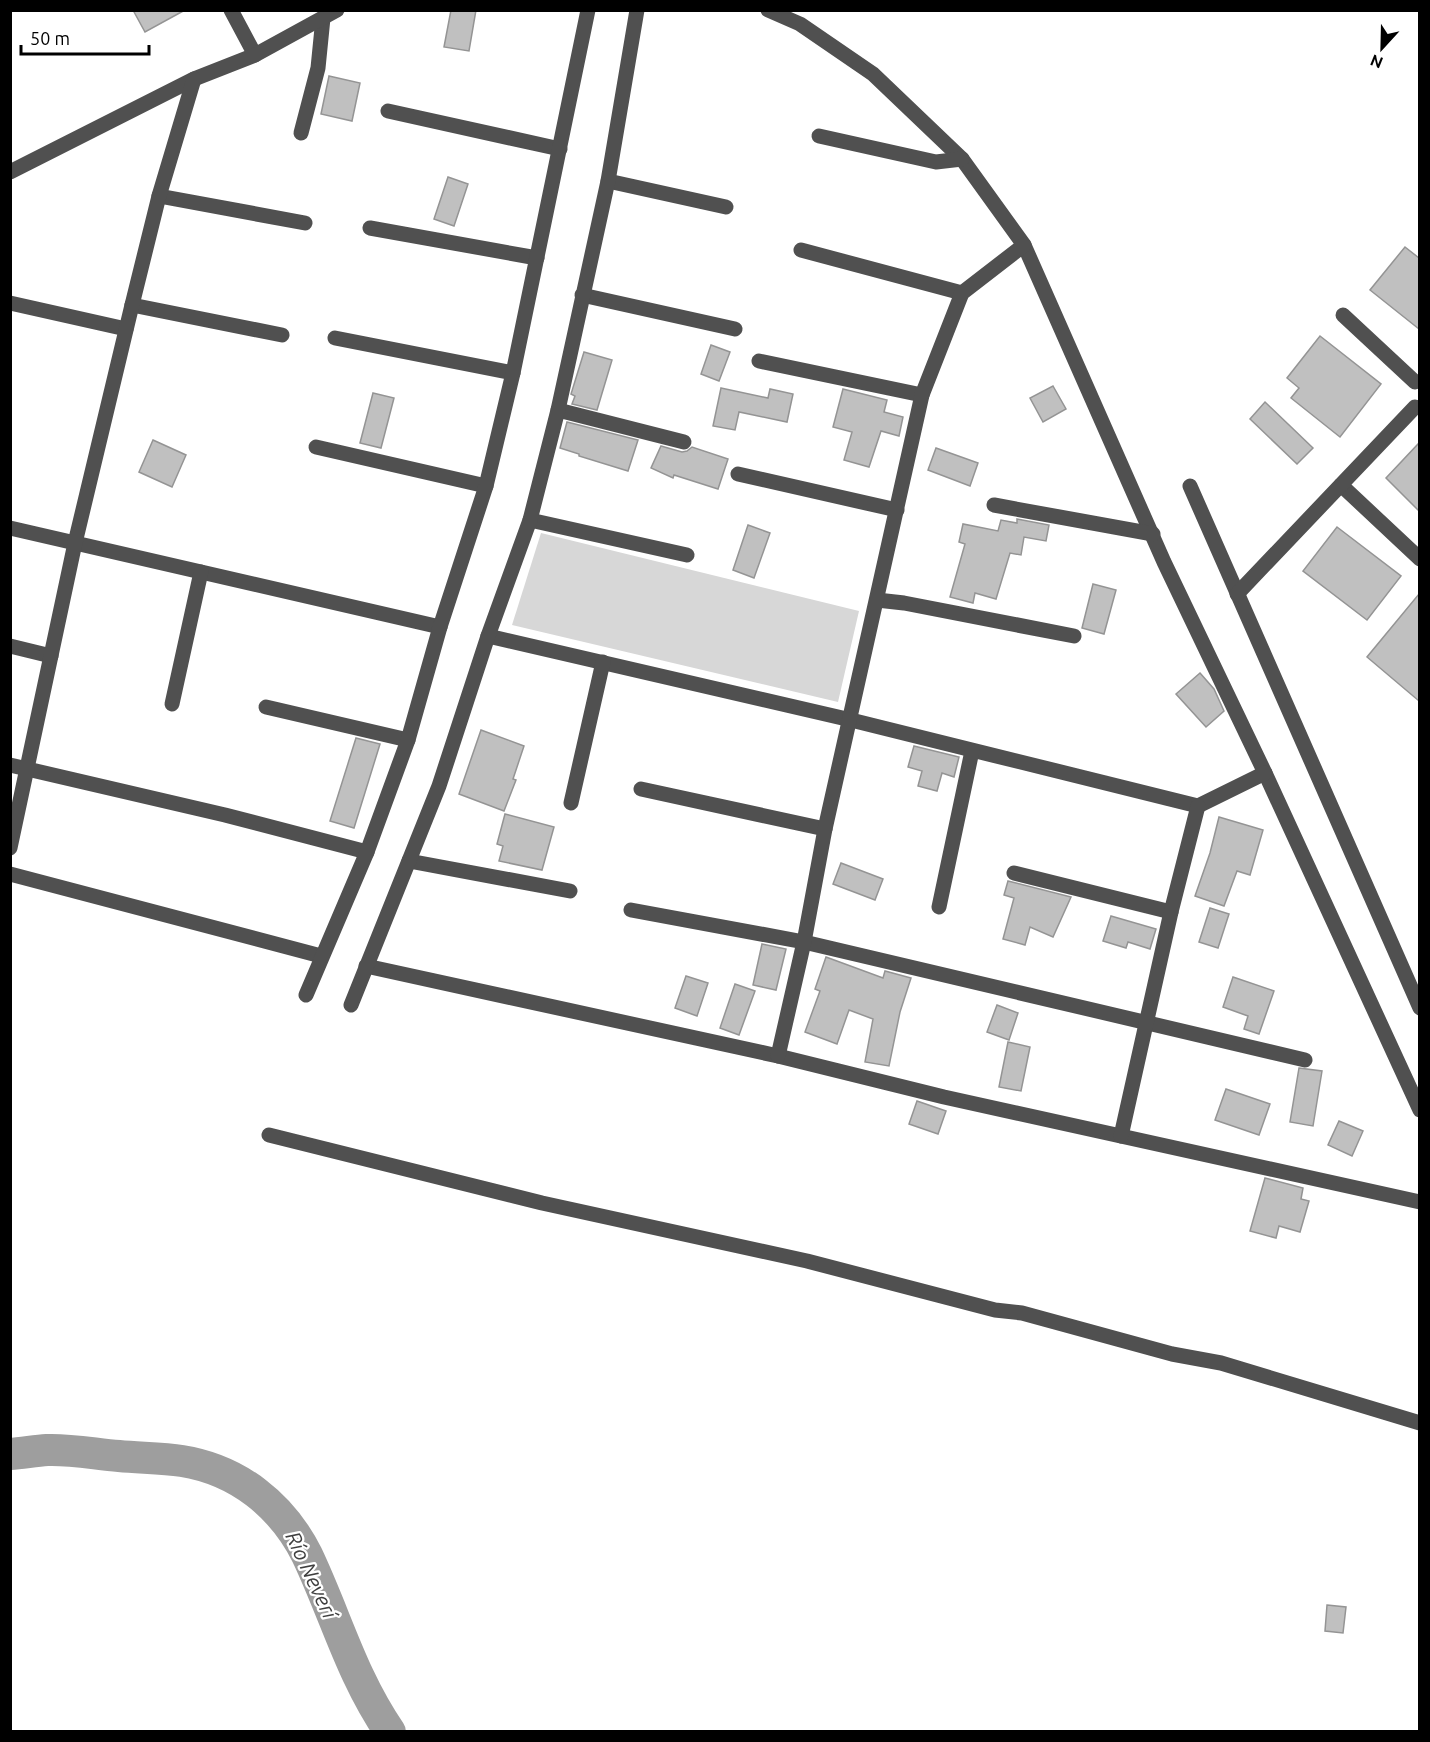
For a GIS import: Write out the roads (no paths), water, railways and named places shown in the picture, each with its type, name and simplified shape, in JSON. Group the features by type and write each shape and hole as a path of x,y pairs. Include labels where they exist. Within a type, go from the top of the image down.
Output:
{"street":[{"path":"231,10 255,55"},
{"path":"10,172 194,79 255,55 338,10"},
{"path":"306,995 367,852 408,740 440,627 486,486 513,373 588,10"},
{"path":"351,1005 439,786 488,636 530,520 558,410 608,181 637,10"},
{"path":"768,10 800,24 873,74 962,159 1024,245 1164,562 1265,773 1419,1110"},
{"path":"302,134 318,68 323,18"},
{"path":"10,848 75,543 126,329 159,196 194,79"},
{"path":"388,111 560,149"},
{"path":"819,136 936,162 962,159"},
{"path":"608,181 726,207"},
{"path":"159,196 305,223"},
{"path":"369,228 537,258"},
{"path":"778,1056 804,942 825,829 922,394 962,293 1024,245"},
{"path":"801,250 962,293"},
{"path":"582,295 735,329"},
{"path":"10,303 126,329"},
{"path":"132,305 282,335"},
{"path":"1237,594 1417,409 1411,394 1417,381 1343,315"},
{"path":"335,338 513,373"},
{"path":"759,361 922,394"},
{"path":"558,410 684,442"},
{"path":"316,447 486,486"},
{"path":"738,474 897,510"},
{"path":"1341,485 1419,560"},
{"path":"1190,486 1419,1008"},
{"path":"994,505 1153,534"},
{"path":"530,520 687,555"},
{"path":"10,528 440,627"},
{"path":"172,704 201,572"},
{"path":"877,600 904,603 1074,636"},
{"path":"488,636 851,720 1198,806 1265,773"},
{"path":"10,646 51,656"},
{"path":"571,803 603,662"},
{"path":"266,707 408,740"},
{"path":"939,907 972,751"},
{"path":"10,765 225,815 367,852"},
{"path":"641,789 825,829"},
{"path":"1121,1136 1171,912 1198,806"},
{"path":"409,861 570,891"},
{"path":"1014,873 1171,912"},
{"path":"10,874 321,956"},
{"path":"631,910 804,942 1305,1060"},
{"path":"366,966 778,1056 944,1097 1419,1202"},
{"path":"269,1135 542,1203 807,1261 995,1310 1022,1313 1172,1354 1221,1363 1419,1423"}],"waterway":[{"name":"Río Neverí","path":"10,1454 65,1450 182,1461 222,1472 256,1493 285,1520 297,1537 307,1555 354,1667 376,1711 390,1732"}]}
